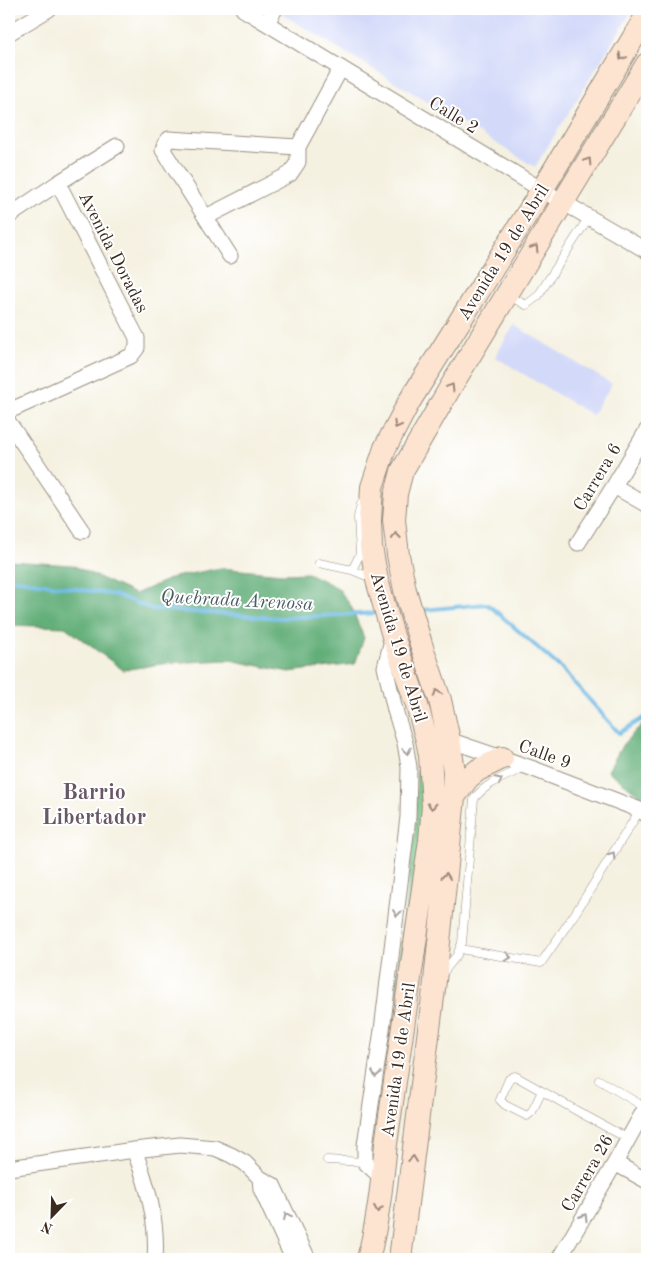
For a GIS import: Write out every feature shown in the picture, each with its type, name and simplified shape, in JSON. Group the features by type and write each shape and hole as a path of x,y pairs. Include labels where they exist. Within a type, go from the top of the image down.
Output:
{"main road":[{"name":"Avenida 19 de Abril","path":"368,1259 382,1179 430,840 433,806 432,775 427,740 377,580 371,547 371,480 409,402 542,190 647,16"},
{"name":"Avenida 19 de Abril","path":"400,1259 436,981 454,797 454,771 440,700 421,644 398,555 394,520 396,494 402,471 450,388 647,64"},
{"path":"454,797 468,778 478,770 502,758"}],"street":[{"path":"9,34 49,9"},
{"name":"Calle 2","path":"243,9 542,190 647,251"},
{"path":"267,23 275,9"},
{"path":"206,218 290,174 298,162 298,147 341,68"},
{"path":"230,256 163,150 164,144 169,138 298,147"},
{"path":"9,216 118,146"},
{"name":"Avenida Doradas","path":"9,411 131,356 137,348 137,338 58,183"},
{"path":"9,423 36,460 82,531"},
{"name":"Carrera 6","path":"578,544 647,430"},
{"path":"614,486 647,505"},
{"path":"382,1179 365,1162 365,1145 382,1030 408,817 409,767 405,743 385,667 393,636"},
{"name":"Calle 9","path":"427,740 449,740 527,767 644,813"},
{"name":"Carrera 26","path":"559,1259 647,1106"},
{"path":"9,1168 180,1144 215,1148 245,1163 260,1178 273,1185 308,1259"},
{"path":"134,1150 144,1176 152,1206 156,1249 155,1259"},
{"path":"615,1163 647,1181"},
{"path":"260,1178 261,1189 293,1259"}],"lane":[{"path":"507,295 526,305 538,296 589,217"},
{"path":"352,570 360,554 358,517 362,498"},
{"path":"318,563 352,570 377,580"},
{"path":"436,981 457,955 462,943 474,799 486,786 527,767"},
{"path":"460,949 541,963 644,813"},
{"path":"542,1091 532,1112 527,1116 500,1100 510,1079 515,1076 542,1091 628,1139"},
{"path":"599,1080 647,1106"},
{"path":"327,1160 365,1162"}],"shaded area":[{"path":"281,9 633,9 535,167 279,12"},
{"path":"514,325 612,384 592,415 495,357"}],"green space":[{"path":"9,561 72,565 135,594 174,577 221,568 281,574 308,573 338,588 351,606 364,638 355,664 289,672 230,660 168,663 123,670 65,627 9,625"},
{"path":"647,719 647,801 608,771 623,744"},
{"path":"417,770 423,771 424,819 382,1098 416,821"}],"waterway":[{"name":"Quebrada Arenosa","path":"9,580 116,595 152,609 280,618 378,613"},
{"name":"Quebrada Arenosa","path":"423,610 486,604 561,668 619,733 647,716"}],"district":[{"name":"Barrio Libertador","path":"94,804"}]}
